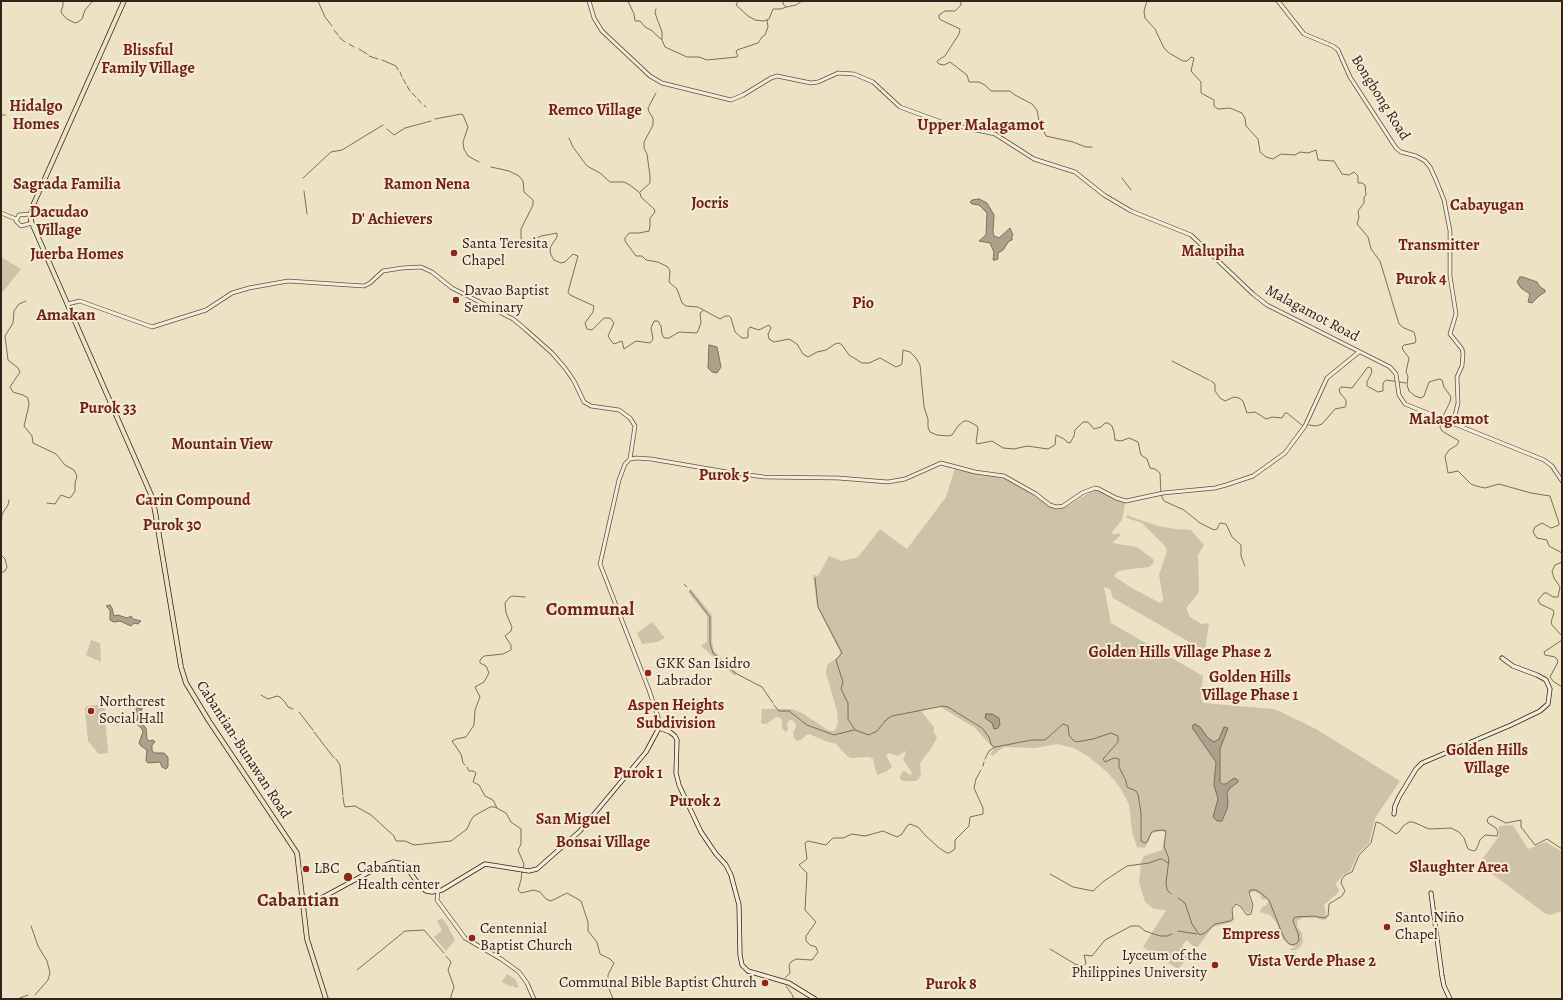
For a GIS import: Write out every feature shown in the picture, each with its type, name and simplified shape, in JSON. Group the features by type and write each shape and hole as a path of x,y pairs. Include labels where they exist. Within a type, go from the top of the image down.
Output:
{"main road":[{"path":"30,214 124,1"},
{"name":"Cabantian-Bunawan Road","path":"30,214 32,223 134,454 153,502 179,654 186,683 246,777 296,851 299,860 307,939 326,999"},
{"path":"1394,814 1395,806 1399,797 1416,769 1422,763 1505,728 1540,711 1548,704 1551,694 1550,687 1546,680 1513,666 1502,658"},
{"path":"303,902 316,901 386,863 392,862 401,863 406,866 420,886 424,890 432,892 438,892 485,864 532,871 539,868 578,833 646,752 659,728 670,732 677,740 676,773 679,785 706,840 730,872 739,905 740,958 744,968 748,971 789,983 815,999"},
{"path":"1431,892 1442,976 1444,986 1450,999"}],"street":[{"name":"Malagamot Road","path":"589,1 594,18 602,31 650,76 662,83 731,100 777,76 811,83 824,80 838,73 848,73 869,80 896,104 924,117 998,135 1034,159 1075,172 1105,196 1134,212 1191,235 1253,294 1267,305 1359,352 1390,366 1395,372 1399,395 1403,403 1412,408 1544,460 1552,466 1562,481"},
{"name":"Bongbong Road","path":"1278,1 1304,34 1333,46 1338,50 1347,72 1396,148 1400,152 1416,156 1425,161 1430,166 1436,180 1444,200 1450,231 1450,268 1456,314 1450,334 1462,349 1463,354 1462,366 1457,378 1458,400 1453,424"},
{"path":"16,220 20,215 30,214"},
{"path":"1,215 16,220 21,226 32,223"},
{"path":"67,304 80,301 152,326 206,310 235,292 288,281 364,286 370,283 380,273 385,271 411,267 424,268 432,272 452,288 517,322 547,349 565,368 574,381 584,402 591,406 619,410 634,421 635,426 630,459"},
{"path":"659,728 660,724 649,690 600,564 619,480 625,464 630,459 651,459 770,478 831,478 888,482 896,482 905,479 941,463 975,472 1004,476 1036,494 1050,505 1056,507 1063,506 1082,493 1095,488 1126,501 1158,493 1226,485 1253,476 1279,458 1289,449 1305,426 1326,378 1359,352"},
{"path":"438,892 437,900 463,936 468,941 501,959 519,972 527,983 534,999"}],"shaded area":[{"path":"979,199 987,203 994,215 994,236 999,238 1010,228 1013,235 1012,240 1009,241 1003,250 998,253 998,259 996,260 993,260 994,252 990,243 979,241 986,235 987,213 979,205 972,204 970,202 972,200"},
{"path":"1,257 21,269 1,294"},
{"path":"1520,277 1537,282 1540,287 1545,290 1545,292 1532,303 1528,302 1530,294 1521,288 1517,282"},
{"path":"709,345 717,347 721,367 717,373 712,372 708,368"},
{"path":"955,468 1005,479 1032,494 1049,507 1056,509 1064,508 1094,490 1100,491 1119,501 1130,502 1125,504 1122,520 1112,532 1114,535 1118,533 1121,535 1112,543 1137,547 1153,559 1154,562 1149,567 1123,570 1117,572 1114,576 1132,588 1160,603 1163,601 1163,597 1159,575 1167,550 1142,523 1127,518 1126,515 1158,526 1191,530 1204,545 1198,555 1198,594 1186,608 1190,617 1201,624 1209,623 1205,651 1113,598 1110,589 1104,587 1111,623 1203,676 1201,698 1204,703 1273,709 1279,711 1316,729 1400,781 1375,818 1369,843 1358,854 1350,871 1343,875 1337,882 1336,885 1339,890 1338,893 1324,905 1327,919 1322,920 1316,918 1303,918 1297,921 1298,928 1302,933 1303,941 1301,946 1296,950 1290,950 1295,947 1283,939 1277,924 1270,915 1260,912 1262,907 1267,905 1268,901 1266,899 1262,900 1260,894 1254,891 1248,894 1252,905 1250,913 1247,913 1238,903 1235,904 1231,910 1234,920 1232,922 1213,927 1196,949 1187,940 1182,945 1191,955 1178,969 1143,947 1166,910 1154,909 1145,902 1139,882 1141,862 1144,856 1162,850 1166,832 1161,831 1152,833 1145,848 1137,847 1132,832 1129,804 1119,786 1107,772 1089,757 1074,748 1057,744 1035,748 1005,747 993,756 990,754 994,749 975,728 939,706 921,711 934,727 934,732 937,738 920,763 921,776 916,781 904,781 901,780 900,777 902,772 904,771 910,775 912,774 903,760 905,751 898,756 888,753 886,755 892,767 878,775 873,759 869,757 851,758 847,756 836,744 809,734 797,741 794,738 793,733 796,727 792,720 789,720 787,723 788,730 785,732 782,728 782,720 779,717 776,717 766,724 762,724 762,709 792,709 802,713 828,730 835,730 838,723 837,711 826,673 827,665 839,656 840,652 817,606 813,575 818,576 829,556 842,561 858,557 880,529 907,549 946,497"},
{"path":"691,589 712,615 712,642 714,651 737,673 735,676 701,646 707,642 707,616 688,592"},
{"path":"110,605 114,616 118,615 127,618 131,616 133,619 141,621 138,624 134,623 131,626 120,621 114,622 110,620 110,610 106,606"},
{"path":"652,622 665,638 657,642 642,644 637,633"},
{"path":"91,640 100,643 101,662 86,655"},
{"path":"104,704 108,753 99,754 88,741 85,708 87,706"},
{"path":"137,704 139,709 142,708 139,720 146,728 147,739 155,742 152,745 152,751 155,753 164,753 168,757 168,767 166,769 162,767 160,762 148,763 146,761 147,750 139,743 143,732 136,723 138,716 136,710"},
{"path":"986,714 992,714 999,718 1000,724 998,728 994,729 992,723 985,718"},
{"path":"1195,724 1200,727 1208,738 1214,742 1219,739 1224,727 1228,728 1220,749 1220,782 1222,784 1226,784 1234,778 1238,780 1238,782 1230,788 1227,793 1227,809 1222,821 1217,821 1213,817 1218,799 1214,785 1216,762 1193,729 1192,726"},
{"path":"1513,825 1528,849 1546,842 1562,852 1561,911 1551,915 1546,914 1479,864 1499,836 1499,826"},
{"path":"442,918 455,940 446,951 434,937 442,930 437,921"},
{"path":"507,974 515,979 519,987 515,988 514,986 509,986 502,982"}],"waterway":[{"path":"63,1 61,11 62,14 67,19 75,23 82,19 85,10 93,1"},
{"path":"318,1 325,17 332,26"},
{"path":"628,1 634,14 635,21 640,21 645,27 651,30 662,40 665,47 687,57 699,57 707,60 737,57 737,50 758,43 765,35 768,27 767,20"},
{"path":"738,1 736,5 748,16 755,20 764,21 769,19 773,9 781,9 796,5 802,1"},
{"path":"783,1 783,4 786,7"},
{"path":"961,1 961,5 955,11 945,11 939,15 941,20 960,29 959,34 945,56 937,62 944,65 950,62 967,75 969,82 979,82 991,91 1010,91 1032,104 1037,110 1039,121 1046,136 1073,142 1086,147 1092,147"},
{"path":"1147,1 1144,11 1145,18 1155,29 1164,48 1169,53 1183,61 1187,61 1191,57 1194,58 1191,71 1201,82 1201,93 1214,100 1214,106 1218,109 1230,108 1242,113 1245,118 1246,126 1258,139 1260,151"},
{"path":"656,9 655,13 662,32 662,39"},
{"path":"334,30 338,35"},
{"path":"339,37 345,42"},
{"path":"349,44 354,47"},
{"path":"359,49 367,54"},
{"path":"369,56 378,59"},
{"path":"382,60 396,66 398,70"},
{"path":"400,72 402,77"},
{"path":"403,79 406,84"},
{"path":"407,86 410,91"},
{"path":"412,93 416,97"},
{"path":"640,192 650,183 647,154 644,148 644,142 653,125 653,118 648,108 656,93"},
{"path":"418,99 421,103"},
{"path":"435,119 461,114 463,115 468,127 463,142 464,149 468,156 479,162"},
{"path":"387,129 394,135 405,128 431,121"},
{"path":"303,178 331,152 342,150 383,125"},
{"path":"569,138 573,147 587,166 600,173 610,182 624,182 630,185 640,193 641,197 654,209 655,212 650,218 649,231 629,233 625,238 625,241 636,256 642,256 646,260 658,262 668,267 670,271 669,282 677,289 682,303 686,306 698,307 720,319 725,316 729,316 735,332 742,338 748,337 748,330 750,327 759,330 769,325 771,328 768,334 769,339 774,342 789,339 797,344 803,354 808,357 839,343 849,355 862,363 869,363 880,358 896,367 902,363 903,350 910,352 920,365 924,407 928,419 928,427 930,432 937,435 952,435 958,426 964,421 968,421 977,426 977,444 992,441 1003,448 1014,449 1027,446 1048,449 1055,445 1056,435 1070,443 1074,436 1075,430 1083,422 1088,422 1094,429 1108,423 1112,426 1115,440 1121,441 1129,438 1138,442 1141,455 1147,459 1150,468 1155,469 1160,473 1161,495 1164,501 1184,510 1200,523 1214,530 1217,529 1220,523 1226,524 1232,537 1241,545 1241,556 1245,566"},
{"path":"1260,152 1266,157 1273,159 1281,154 1295,155 1300,152 1308,153 1316,150 1318,160 1334,161 1342,174 1349,175 1354,172 1358,176 1358,183 1365,185 1366,195 1364,197 1364,203 1358,211 1359,217 1357,224 1368,237 1371,249 1380,261 1399,324 1414,332 1416,340 1415,343 1404,345 1402,347 1409,358 1406,372 1408,376 1407,385 1409,391 1415,396 1421,398 1424,396 1429,382 1439,379 1442,380 1444,387 1451,397 1442,418"},
{"path":"491,167 509,171 519,176 523,181 524,192 533,200 533,205 521,229 521,239 529,242 541,236 557,233 557,237 550,250 554,260 561,263 565,262 573,254 578,256 568,292 570,295 594,306 593,312 585,323 587,329 592,330 604,318 610,318 614,323 608,336 614,344 622,341 624,349 636,341 650,343 653,339 651,328 654,321 658,321 661,326 664,338 669,338 679,332 697,333 701,323 700,313 703,311"},
{"path":"1122,178 1131,190"},
{"path":"304,191 307,214"},
{"path":"26,301 19,304 14,311 13,323 5,336 8,360 18,368 20,372 10,387 13,392 28,398 29,405 24,426 32,436 33,443 56,454 65,465 74,470 77,476 75,491 71,497 69,498 61,495 55,504 47,503"},
{"path":"1172,361 1209,380"},
{"path":"1309,425 1316,426 1322,424 1335,409 1345,407 1346,400 1340,393 1339,389 1342,387 1352,388 1368,367 1371,368 1372,372 1367,382 1367,386 1378,392 1383,391 1383,383 1386,380 1406,383"},
{"path":"1211,381 1215,384 1215,391 1220,398 1225,401 1234,397 1239,398 1243,401 1247,413 1255,412 1266,419 1272,417 1282,418 1285,413 1287,413 1303,426"},
{"path":"1441,421 1440,427 1442,431 1459,441 1457,445 1449,450 1445,456 1448,473 1458,471 1471,484 1476,486 1485,488 1499,484 1531,493 1550,496 1559,525 1551,528 1542,523 1535,527 1533,532 1537,538 1547,540 1549,546 1562,553"},
{"path":"1,529 2,514 8,505 9,500"},
{"path":"1,555 5,559 7,567 5,571 1,573"},
{"path":"1562,562 1555,565 1552,571 1554,578 1560,587 1558,597 1553,597 1547,593 1544,593 1538,600 1540,604 1553,610 1552,625 1562,636"},
{"path":"815,578 818,607 842,653 836,660 843,682 841,689 848,703 848,719 855,730 869,735 877,731 886,720 892,716 943,706 948,707 982,728 994,747"},
{"path":"684,584 687,587"},
{"path":"690,591 710,617 710,643 713,653 735,673 762,687 773,703"},
{"path":"465,765 461,754 452,741 466,737 474,725 475,710 480,697 475,687 484,682 489,673 486,666 480,663 480,660 484,656 503,654 511,650 511,645 505,636 511,631 512,627 506,613 505,603 512,596 525,597"},
{"path":"1562,640 1544,652 1545,655 1555,657 1557,659 1558,662 1550,677 1562,687"},
{"path":"261,695 268,699 277,696 280,697 288,707 293,709"},
{"path":"774,705 779,711 789,711 807,725 834,735 854,730"},
{"path":"299,712 313,730"},
{"path":"985,759 989,751 995,747 1032,740 1045,740 1063,724 1068,726 1069,735 1076,742 1093,739 1111,733 1118,736 1118,742 1103,759 1105,762 1114,758 1119,759 1119,767 1126,781 1127,787 1136,791 1138,794 1141,813 1141,841 1145,843 1147,842 1151,833 1154,831 1166,831 1164,846 1169,859 1166,883 1167,890 1171,894"},
{"path":"314,732 334,758"},
{"path":"336,759 340,765 343,795"},
{"path":"983,766 984,762"},
{"path":"467,767 469,771 476,773 473,782 479,785 485,796 493,800 497,808"},
{"path":"785,978 790,973 789,965 791,962 796,959 812,960 818,952 816,947 810,945 806,941 806,936 816,922 805,910 807,873 799,865 807,859 805,843 808,841 826,845 833,838 843,838 852,834 865,836 883,831 897,837 902,834 910,824 918,827 939,848 949,853 955,849 955,840 969,826 970,817 983,814 983,808 974,788 976,779 981,770"},
{"path":"343,797 345,807 355,806 371,815 394,836 396,841 405,841 414,845 451,841 467,829 474,816 490,807 495,807 506,813 511,822 521,829 521,844 518,850 524,864 523,868"},
{"path":"1178,898 1185,903 1192,924 1200,935 1205,933 1215,924 1233,919 1232,909 1236,904 1240,906 1247,915 1251,914 1253,905 1249,893 1250,890 1256,890 1269,900 1284,938 1289,944 1293,945 1299,940 1293,920 1295,917 1314,916 1324,918 1328,916 1329,904 1342,896 1345,891 1341,883 1342,879 1345,875 1352,872 1359,855 1371,843 1376,822 1380,823 1396,834 1409,822 1413,822 1429,829 1451,828 1459,832 1464,838 1468,849 1473,851 1476,850 1480,840 1485,835 1497,836 1498,832 1496,828 1488,823 1487,820 1489,817 1492,816 1506,823 1521,820 1521,827 1535,845 1547,839 1562,849"},
{"path":"1050,874 1073,887 1093,891 1104,881 1127,866 1149,863 1160,859 1168,863"},
{"path":"522,871 518,890 521,893 534,890 540,892 546,899 551,901 567,893 581,901 588,922 588,931 597,942 600,954 610,959 614,963 608,975 608,986 613,999"},
{"path":"31,926 38,946 47,961 50,973 48,980 35,995"},
{"path":"1050,949 1083,967 1086,963 1084,955 1092,956 1105,940 1131,926 1139,926 1145,931 1160,936 1172,934"},
{"path":"357,970 405,931 424,930 444,953"},
{"path":"1178,931 1197,934"},
{"path":"446,956 451,962 448,970 454,987 451,999"},
{"path":"786,986 793,996 793,999"},
{"path":"17,999 28,995"}],"place":[{"name":"Santa Teresita Chapel","path":"454,253"},
{"name":"Davao Baptist Seminary","path":"456,300"},
{"name":"GKK San Isidro Labrador","path":"648,673"},
{"name":"Northcrest Social Hall","path":"91,711"},
{"name":"LBC","path":"306,869"},
{"name":"Cabantian Health center","path":"348,877"},
{"name":"Santo Niño Chapel","path":"1387,927"},
{"name":"Centennial Baptist Church","path":"472,938"},
{"name":"Lyceum of the Philippines University","path":"1215,965"},
{"name":"Communal Bible Baptist Church","path":"765,983"}],"district":[{"name":"Blissful Family Village","path":"148,60"},
{"name":"Remco Village","path":"595,111"},
{"name":"Hidalgo Homes","path":"36,116"},
{"name":"Upper Malagamot","path":"981,126"},
{"name":"Sagrada Familia","path":"67,185"},
{"name":"Ramon Nena","path":"427,185"},
{"name":"Jocris","path":"710,204"},
{"name":"Cabayugan","path":"1487,206"},
{"name":"D' Achievers","path":"392,220"},
{"name":"Dacudao Village","path":"59,222"},
{"name":"Transmitter","path":"1439,246"},
{"name":"Malupiha","path":"1213,252"},
{"name":"Juerba Homes","path":"77,255"},
{"name":"Purok 4","path":"1421,280"},
{"name":"Pio","path":"863,304"},
{"name":"Amakan","path":"66,316"},
{"name":"Purok 33","path":"108,409"},
{"name":"Malagamot","path":"1449,420"},
{"name":"Mountain View","path":"222,445"},
{"name":"Purok 5","path":"724,476"},
{"name":"Carin Compound","path":"193,501"},
{"name":"Purok 30","path":"172,526"},
{"name":"Communal","path":"590,610"},
{"name":"Golden Hills Village Phase 2","path":"1180,653"},
{"name":"Golden Hills Village Phase 1","path":"1250,687"},
{"name":"Aspen Heights Subdivision","path":"676,715"},
{"name":"Golden Hills Village","path":"1487,760"},
{"name":"Purok 1","path":"638,774"},
{"name":"Purok 2","path":"695,802"},
{"name":"San Miguel","path":"573,820"},
{"name":"Bonsai Village","path":"603,843"},
{"name":"Slaughter Area","path":"1459,868"},
{"name":"Cabantian","path":"298,901"},
{"name":"Empress","path":"1251,935"},
{"name":"Vista Verde Phase 2","path":"1312,962"},
{"name":"Purok 8","path":"951,985"}]}
